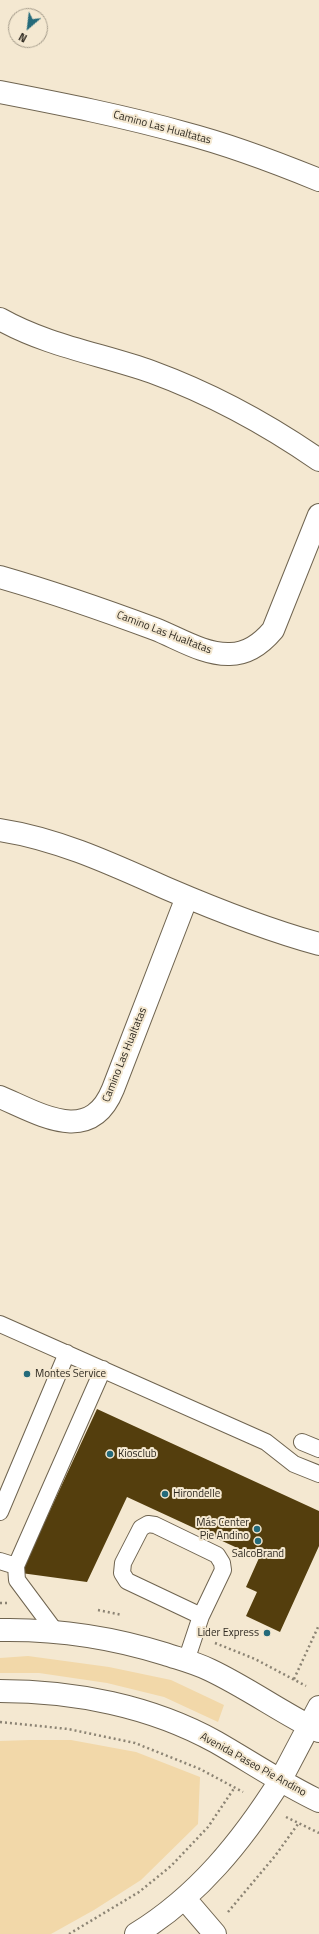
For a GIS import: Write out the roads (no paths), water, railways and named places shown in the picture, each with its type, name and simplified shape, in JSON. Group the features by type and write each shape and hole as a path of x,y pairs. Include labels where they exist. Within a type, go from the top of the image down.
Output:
{"street":[{"name":"Camino Las Hualtatas","path":"0,92 93,111 186,133 235,148 319,180"},
{"path":"0,320 34,336 74,350 151,372 188,386 257,420 319,460"},
{"name":"Camino Las Hualtatas","path":"0,576 82,602 219,654 242,652 254,648 273,630 319,515"},
{"path":"0,830 30,836 78,851 187,897 248,920 319,944"},
{"name":"Camino Las Hualtatas","path":"0,1097 62,1122 86,1120 103,1108 113,1089 187,897"},
{"path":"0,1630 55,1631 82,1634 134,1645 186,1661 209,1670 242,1687 315,1714 280,1781 265,1805 219,1865 184,1899 136,1934"},
{"name":"Avenida Paseo Pie Andino","path":"0,1691 50,1693 90,1698 145,1712 215,1742 280,1781 319,1801"},
{"path":"184,1899 213,1932"}],"lane":[{"path":"0,1324 266,1442 294,1464 319,1474"},
{"path":"0,1512 67,1354"},
{"path":"55,1631 18,1580 16,1566 103,1369"},
{"path":"302,1442 319,1449"},
{"path":"186,1661 201,1616 223,1570 222,1563 217,1555 155,1525 148,1524 141,1528 123,1563 122,1573 127,1581 201,1616"},
{"path":"0,1561 16,1566"}],"place":[{"name":"Montes Service","path":"27,1374"},
{"name":"Kiosclub","path":"110,1454"},
{"name":"Hirondelle","path":"165,1494"},
{"name":"Más Center Pie Andino","path":"257,1529"},
{"name":"SalcoBrand","path":"258,1541"},
{"name":"Lider Express","path":"267,1633"}]}
